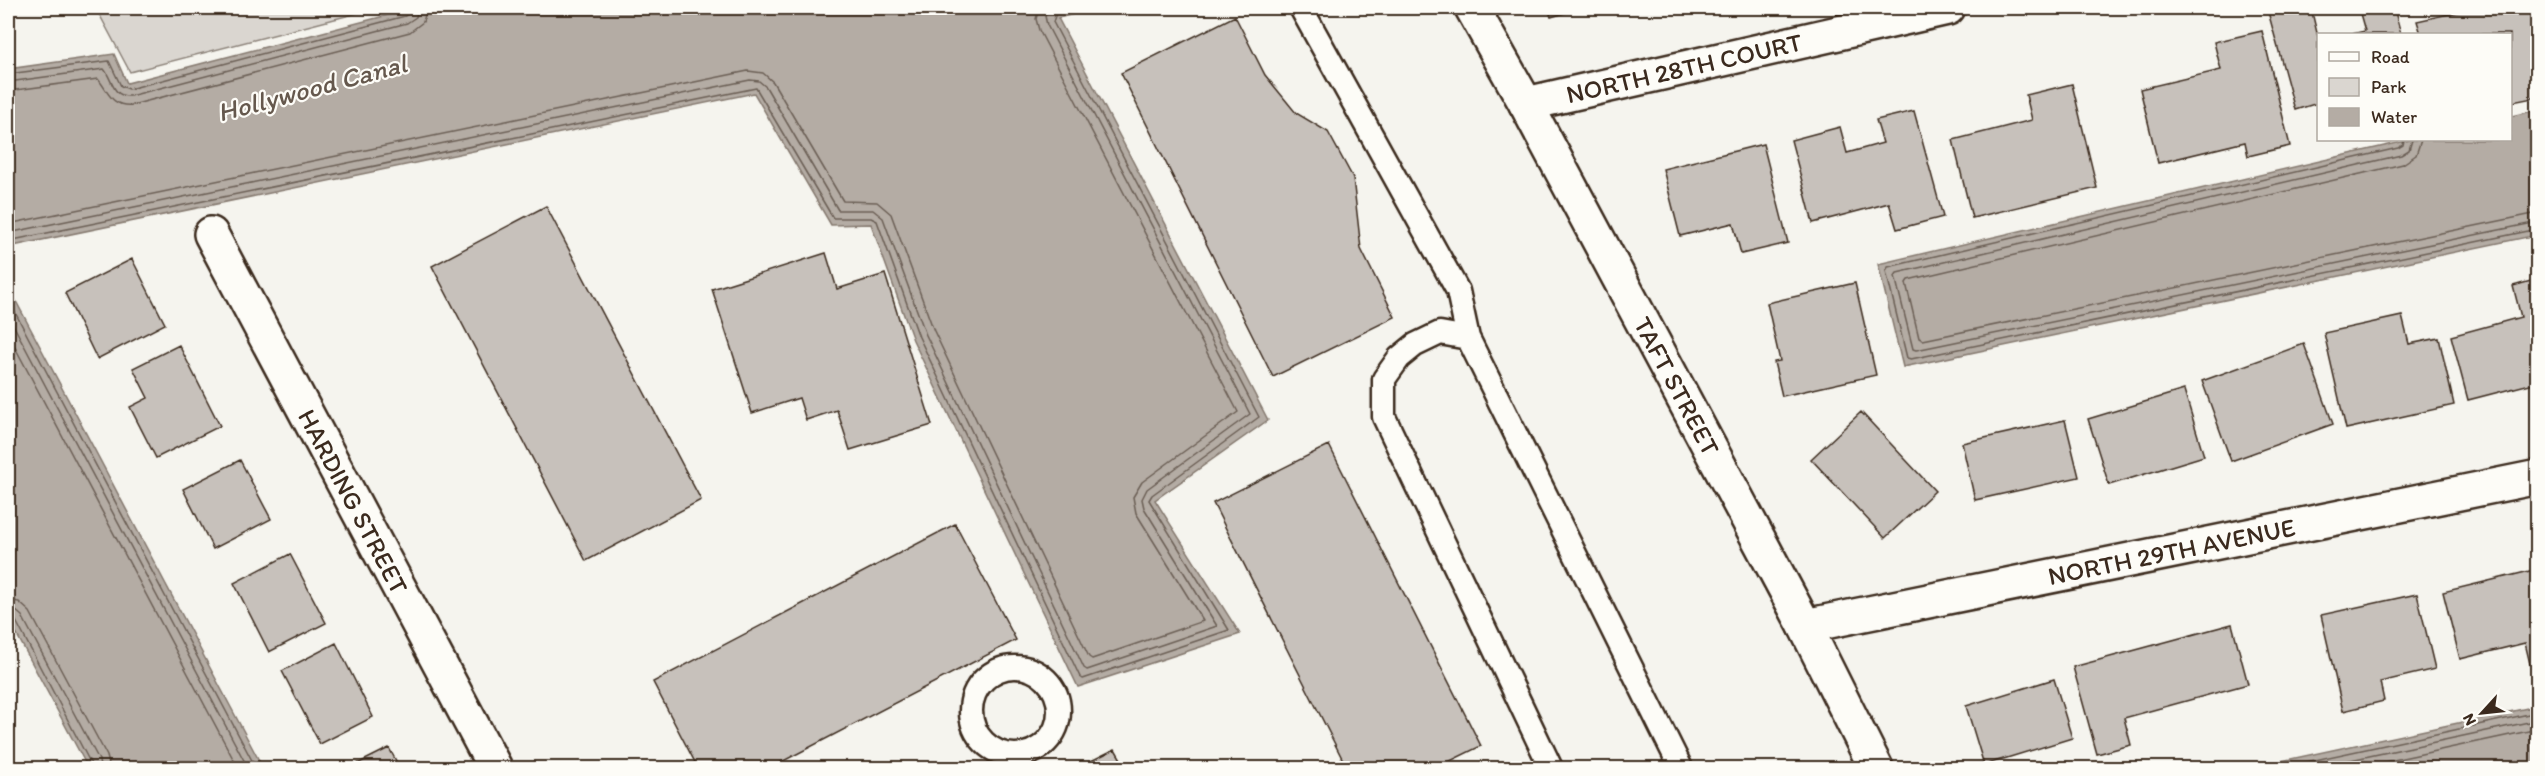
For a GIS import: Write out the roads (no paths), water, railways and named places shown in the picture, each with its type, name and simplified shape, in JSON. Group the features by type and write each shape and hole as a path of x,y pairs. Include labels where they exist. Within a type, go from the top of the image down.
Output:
{"street":[{"name":"TAFT STREET","path":"1472,8 1526,104 1805,626 1876,768"},
{"name":"NORTH 28TH COURT","path":"1526,104 1948,8"},
{"name":"HARDING STREET","path":"211,234 495,768"},
{"name":"NORTH 29TH AVENUE","path":"1805,626 2538,477"}],"lane":[{"path":"1301,8 1458,291 1468,338 1682,768"},
{"path":"1468,338 1440,333 1415,345 1399,358 1384,380 1384,417 1551,768"}],"water":[{"name":"Hollywood Canal","path":"415,8 1098,8 1058,18 1268,420 1155,500 1240,634 1078,687 913,340 871,224 831,225 754,93 8,247 8,69 114,54 127,83"},
{"path":"2537,110 2537,235 1903,367 1878,264 2406,141 2512,141 2512,116"},
{"path":"8,286 263,768 88,768 8,618"},
{"path":"2537,706 2537,768 2249,768"}]}
